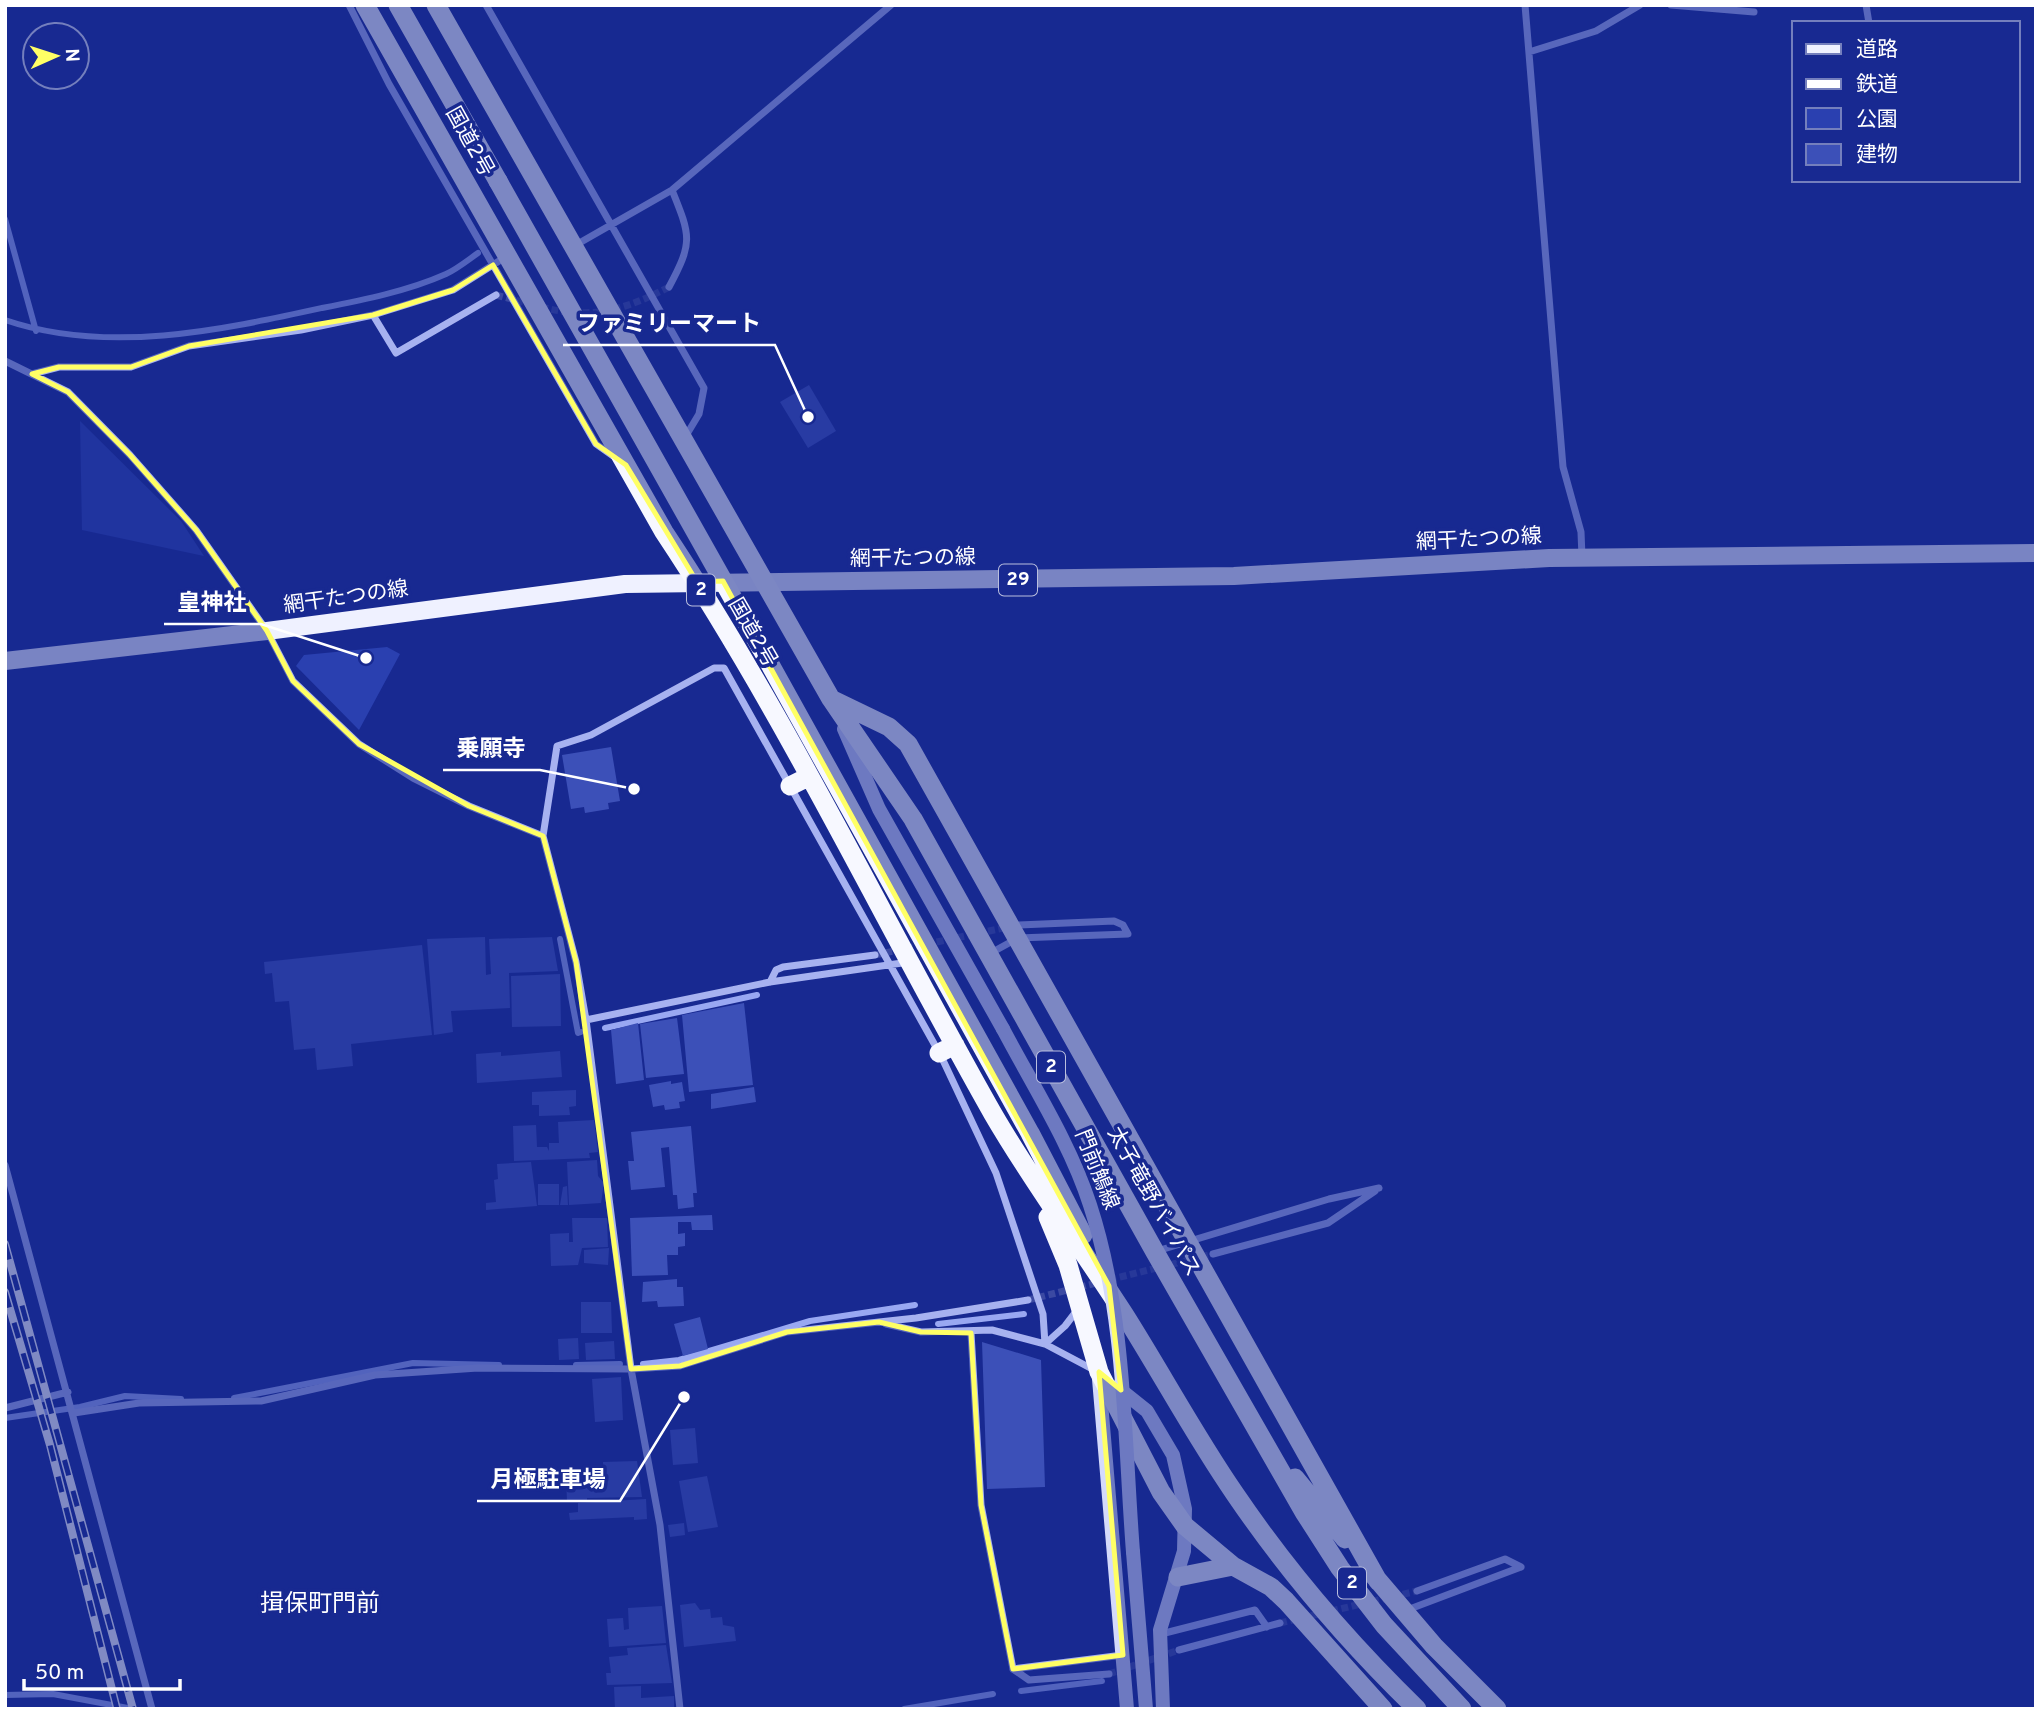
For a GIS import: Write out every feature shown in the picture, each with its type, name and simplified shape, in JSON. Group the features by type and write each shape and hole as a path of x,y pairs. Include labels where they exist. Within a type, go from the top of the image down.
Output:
{"highway":[{"name":"国道2号","path":"365,5 500,261 697,582 799,781 947,1049 1031,1178"},
{"name":"2","path":"398,5 761,648 1030,1133 1124,1314"},
{"name":"国道2号","path":"436,5 831,699"},
{"path":"831,699 889,727 908,744 1018,932 1378,1581"},
{"name":"太子竜野バイパス","path":"831,699 913,819 1262,1440 1340,1568 1384,1625 1462,1709"},
{"name":"2","path":"1031,1178 1124,1314 1234,1493 1288,1567 1346,1635 1417,1709"},
{"path":"1031,1178 1068,1265 1099,1372 1161,1492 1185,1526 1233,1566 1271,1587 1286,1601 1383,1709"},
{"path":"1262,1440 1403,1611 1497,1709"},
{"path":"1178,1577 1233,1566"}],"main road":[{"name":"網干たつの線","path":"5,661 267,631 625,584 762,580 820,584 1234,576 1582,558 2036,553"},
{"name":"門前鵤線","path":"831,699 879,809 1003,1029 1076,1170 1100,1240 1114,1319 1146,1709"},
{"path":"1099,1372 1147,1412 1173,1455 1185,1526 1178,1577 1160,1634 1163,1709"},
{"path":"1099,1372 1127,1709"}],"street":[{"path":"32,374 59,366 131,367 190,346 301,330 373,314 453,290 500,261 389,84 349,5"},
{"path":"486,5 704,388 699,414 683,441"},
{"path":"573,246 671,190 891,5"},
{"path":"1525,5 1563,467 1581,532 1582,558"},
{"path":"1529,52 1596,31 1640,5"},
{"path":"1671,5 1754,12"},
{"path":"669,287 685,257 688,231 671,190"},
{"path":"373,314 396,353 496,295"},
{"path":"5,362 68,392 130,455 196,530 267,631 293,681 359,744 413,778 469,806 543,836"},
{"path":"680,1709 660,1525 631,1370 586,1020 576,962 543,836 557,746 591,735 715,668 724,668 799,781"},
{"path":"989,954 1018,932 1114,921 1123,925 1128,934 1018,932"},
{"path":"770,982 776,970 783,967 875,955"},
{"path":"586,1020 770,982 900,965"},
{"path":"947,1049 996,1173 1043,1314 1045,1344"},
{"path":"5,1165 152,1709"},
{"path":"1155,1252 1329,1199 1379,1188 1328,1223 1213,1254"},
{"path":"74,1413 139,1403 261,1401 375,1375 478,1368 631,1370 680,1366 787,1332 879,1322 1028,1300"},
{"path":"1045,1344 1065,1326 1080,1306"},
{"path":"879,1322 921,1332 971,1333 992,1330 1045,1344 1099,1372"},
{"path":"971,1333 981,1505 1013,1669 1030,1680 1109,1674"},
{"path":"5,1408 68,1392"},
{"path":"1403,1611 1521,1567 1505,1559 1417,1591"},
{"path":"1160,1634 1255,1610 1267,1627"},
{"path":"1179,1650 1280,1623"},
{"path":"1013,1669 1123,1655"}],"highlighted area":[{"path":"493,265 596,444 626,465 697,582 723,581 1109,1286 1121,1390 1099,1372 1123,1655 1013,1669 981,1505 971,1333 921,1332 879,1322 787,1332 680,1366 631,1369 576,962 543,836 469,806 359,744 293,681 267,631 196,530 130,455 68,392 32,374 59,367 131,367 189,346 373,315 453,290"}],"green space":[{"path":"80,421 181,521 204,556 82,530"},
{"path":"387,647 400,654 359,730 296,666 304,655"}],"building":[{"path":"809,385 836,431 808,448 780,402"},
{"path":"611,747 620,801 608,803 609,809 585,813 584,807 571,809 562,755"},
{"path":"485,937 486,975 491,974 489,939 552,937 558,971 509,973 510,1008 451,1011 453,1032 434,1035 427,939"},
{"path":"422,945 432,1035 351,1044 353,1066 317,1070 315,1048 294,1050 289,1001 275,1002 272,973 265,974 264,962"},
{"path":"560,974 561,1026 512,1027 511,976"},
{"path":"744,1003 753,1085 689,1092 682,1015"},
{"path":"677,1018 684,1074 646,1078 640,1024"},
{"path":"638,1023 644,1080 616,1084 611,1030"},
{"path":"560,1051 562,1077 477,1083 476,1054 501,1052 501,1056"},
{"path":"671,1081 671,1084 682,1082 685,1101 679,1102 680,1108 665,1110 664,1105 653,1107 649,1085"},
{"path":"754,1087 756,1102 711,1109 711,1094"},
{"path":"576,1090 576,1106 569,1107 570,1115 539,1116 539,1105 532,1105 532,1092"},
{"path":"594,1120 598,1152 589,1153 590,1158 514,1161 513,1126 536,1125 537,1147 547,1147 549,1151 549,1143 559,1143 558,1122"},
{"path":"691,1126 697,1193 693,1193 694,1207 678,1209 677,1195 673,1195 669,1147 661,1148 665,1187 631,1190 628,1161 634,1161 631,1132"},
{"path":"597,1160 598,1176 604,1183 601,1203 569,1205 567,1162"},
{"path":"531,1162 537,1206 486,1210 486,1203 496,1202 494,1180 498,1179 497,1164"},
{"path":"538,1184 559,1184 559,1205 538,1205"},
{"path":"567,1186 568,1205 560,1205 563,1187"},
{"path":"712,1215 713,1230 692,1230 691,1222 678,1222 678,1234 685,1233 685,1246 678,1247 678,1255 667,1255 668,1275 632,1276 630,1218"},
{"path":"572,1218 607,1218 608,1247 582,1248 578,1265 551,1266 550,1234 569,1233 569,1242 573,1242"},
{"path":"609,1248 608,1265 584,1263 584,1250"},
{"path":"677,1279 677,1287 683,1287 684,1306 658,1307 657,1301 642,1302 643,1282"},
{"path":"581,1302 611,1302 612,1333 581,1333"},
{"path":"700,1317 708,1349 683,1356 674,1324"},
{"path":"578,1338 579,1359 559,1360 558,1339"},
{"path":"614,1341 615,1359 586,1360 585,1343"},
{"path":"982,1342 1041,1360 1045,1487 987,1489"},
{"path":"621,1377 623,1420 595,1422 592,1379"},
{"path":"695,1428 698,1463 673,1465 670,1430"},
{"path":"637,1461 642,1497 587,1498 587,1501 567,1502 566,1473 585,1472 586,1482 604,1481 603,1462"},
{"path":"707,1476 718,1527 688,1532 679,1481"},
{"path":"646,1499 647,1519 634,1520 634,1517 570,1520 569,1513 578,1512 578,1503"},
{"path":"684,1523 685,1535 670,1537 668,1525"},
{"path":"695,1603 700,1610 710,1609 711,1618 722,1617 723,1625 734,1627 736,1641 684,1647 680,1605"},
{"path":"662,1606 666,1643 609,1647 607,1619 623,1618 624,1630 629,1629 628,1608"},
{"path":"666,1645 672,1683 607,1685 606,1673 611,1673 609,1657 628,1655 627,1648"},
{"path":"641,1686 641,1698 674,1696 674,1709 615,1709 614,1687"}],"waterway":[{"path":"5,219 36,331"},
{"path":"5,320 83,336 123,337 204,331 401,290 446,274 478,253"},
{"path":"560,939 578,1033 581,1032"},
{"path":"605,1028 757,995"},
{"path":"643,1364 679,1360 810,1321 915,1305"},
{"path":"938,1324 1024,1314"},
{"path":"234,1398 413,1363 499,1365"},
{"path":"576,1365 620,1364"},
{"path":"5,1418 80,1407 125,1396 181,1399"},
{"path":"1021,1691 1102,1681"},
{"path":"5,1695 53,1694 133,1709"},
{"path":"904,1709 993,1694"}],"tunnel":[{"path":"541,307 576,313 607,310 637,302 669,287"},
{"path":"496,295 530,304"},
{"path":"875,955 1008,927"},
{"path":"1028,1300 1213,1254"},
{"path":"1280,1623 1417,1591"},
{"path":"1109,1674 1179,1650"}],"railway":[{"path":"5,1244 133,1709"},
{"path":"5,1292 50,1445 117,1709"}],"place":[{"name":"ファミリーマート","path":"808,417"},
{"name":"皇神社","path":"366,658"},
{"name":"乗願寺","path":"634,789"},
{"name":"月極駐車場","path":"684,1397"}],"district":[{"name":"揖保町門前","path":"320,1605"}]}
